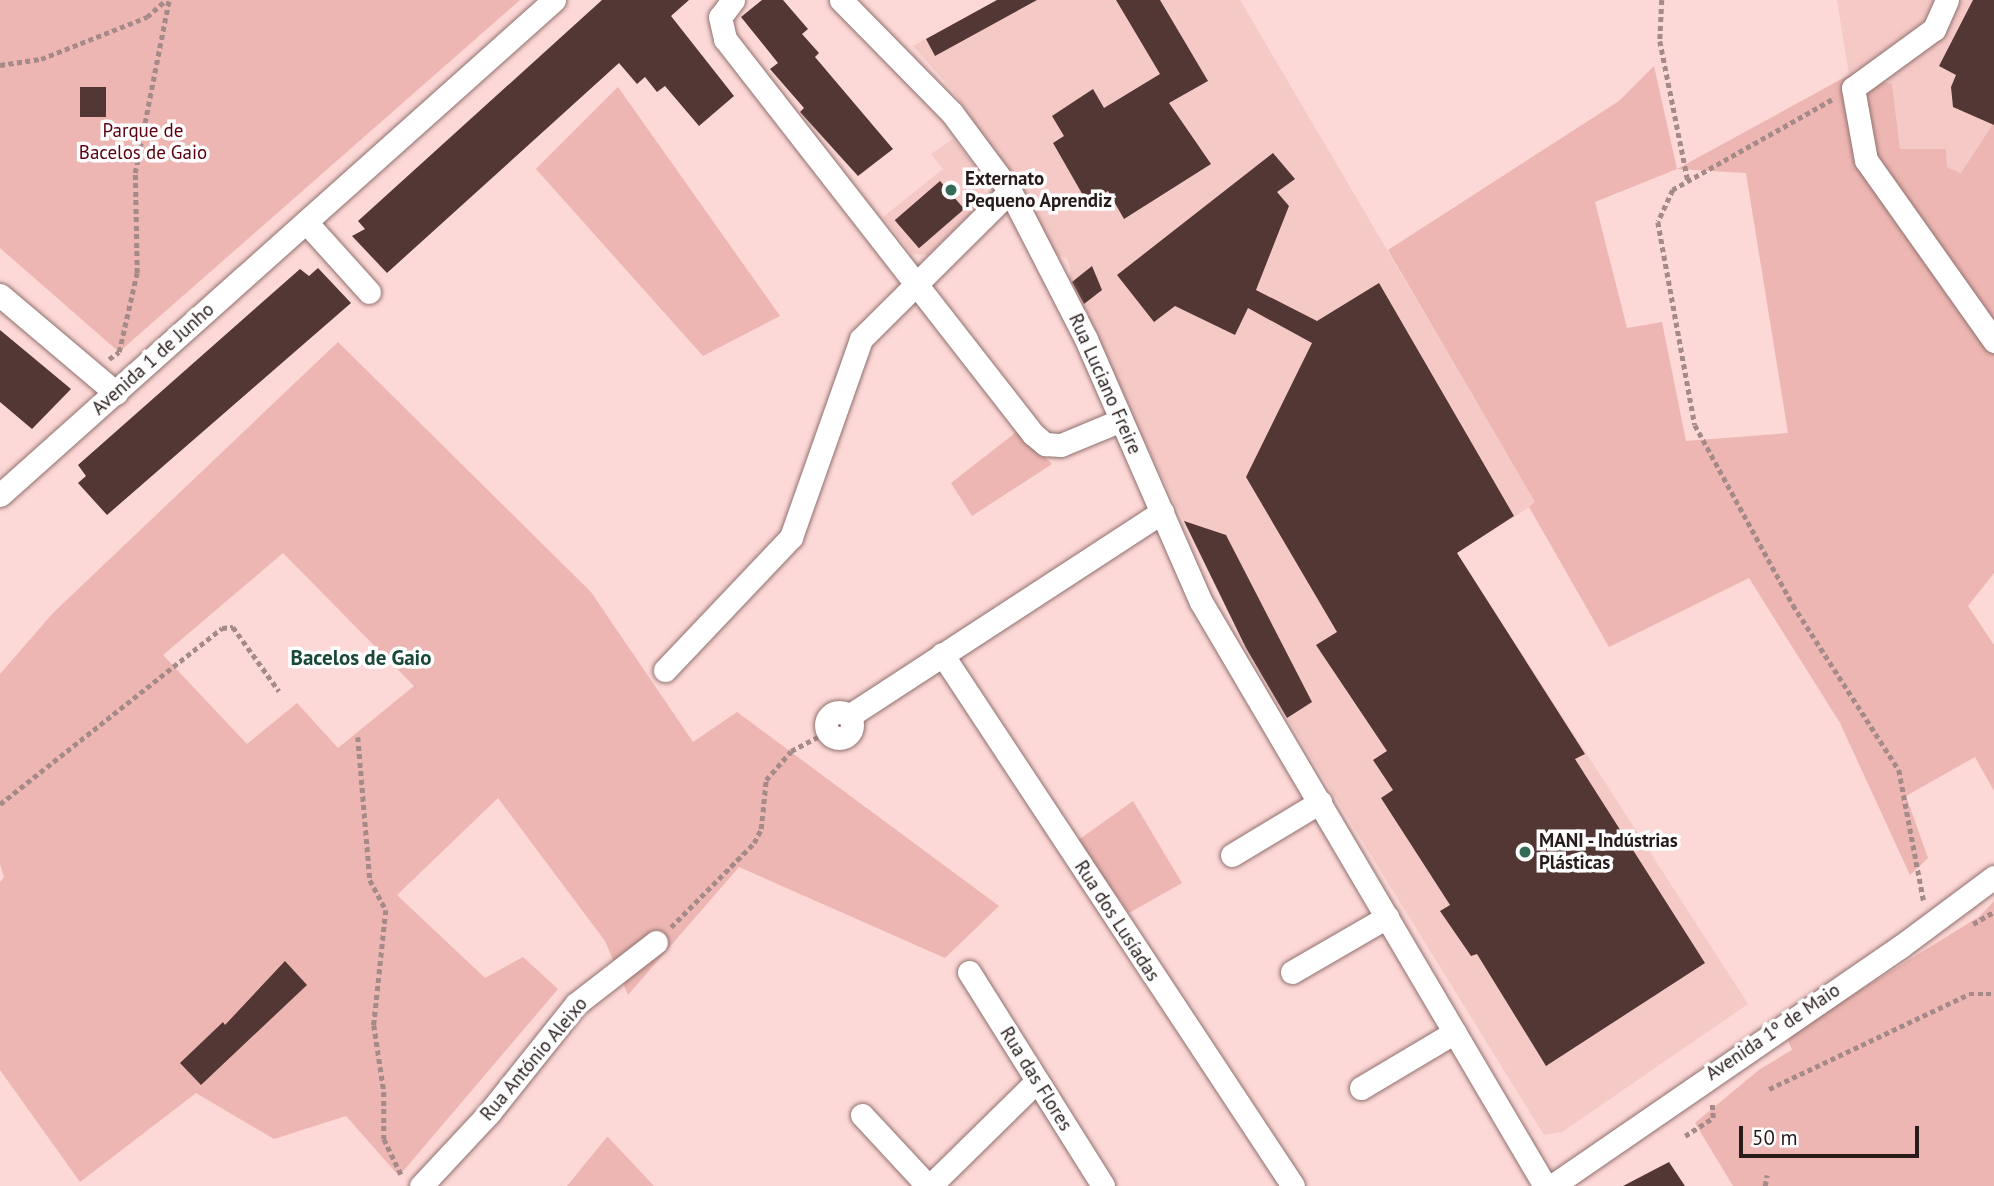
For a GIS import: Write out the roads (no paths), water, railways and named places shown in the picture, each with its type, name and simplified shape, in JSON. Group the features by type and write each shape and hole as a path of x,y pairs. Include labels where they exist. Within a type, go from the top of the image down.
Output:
{"street":[{"name":"Avenida 1 de Junho","path":"0,495 554,0"},
{"path":"733,0 720,17 725,39 1016,414 1045,444 1082,439 1121,420"},
{"name":"Rua Luciano Freire","path":"841,0 952,113 1010,191 1086,339 1200,602 1545,1186"},
{"path":"1947,0 1934,29 1853,88 1866,160 1994,341"},
{"path":"665,670 791,537 861,339 1010,191"},
{"path":"306,222 369,292"},
{"path":"0,295 116,393"},
{"path":"827,732 834,737 847,735 852,728 849,716 1162,512"},
{"name":"Rua dos Lusíadas","path":"943,654 1293,1186"},
{"path":"1232,855 1320,802"},
{"name":"Avenida 1º de Maio","path":"1552,1186 1929,927 1994,877"},
{"path":"1292,972 1387,916"},
{"name":"Rua António Aleixo","path":"421,1186 489,1113 576,1004 656,942"},
{"name":"Rua das Flores","path":"969,972 1103,1186"},
{"path":"1361,1088 1455,1032"},
{"path":"862,1115 929,1186 1037,1081"}],"place":[{"name":"Externato Pequeno Aprendiz","path":"951,190"},
{"name":"MANI - Indústrias Plásticas","path":"1525,852"}],"district":[{"name":"Bacelos de Gaio","path":"361,658"}],"park label":[{"name":"Parque de Bacelos de Gaio","path":"143,142"}]}
